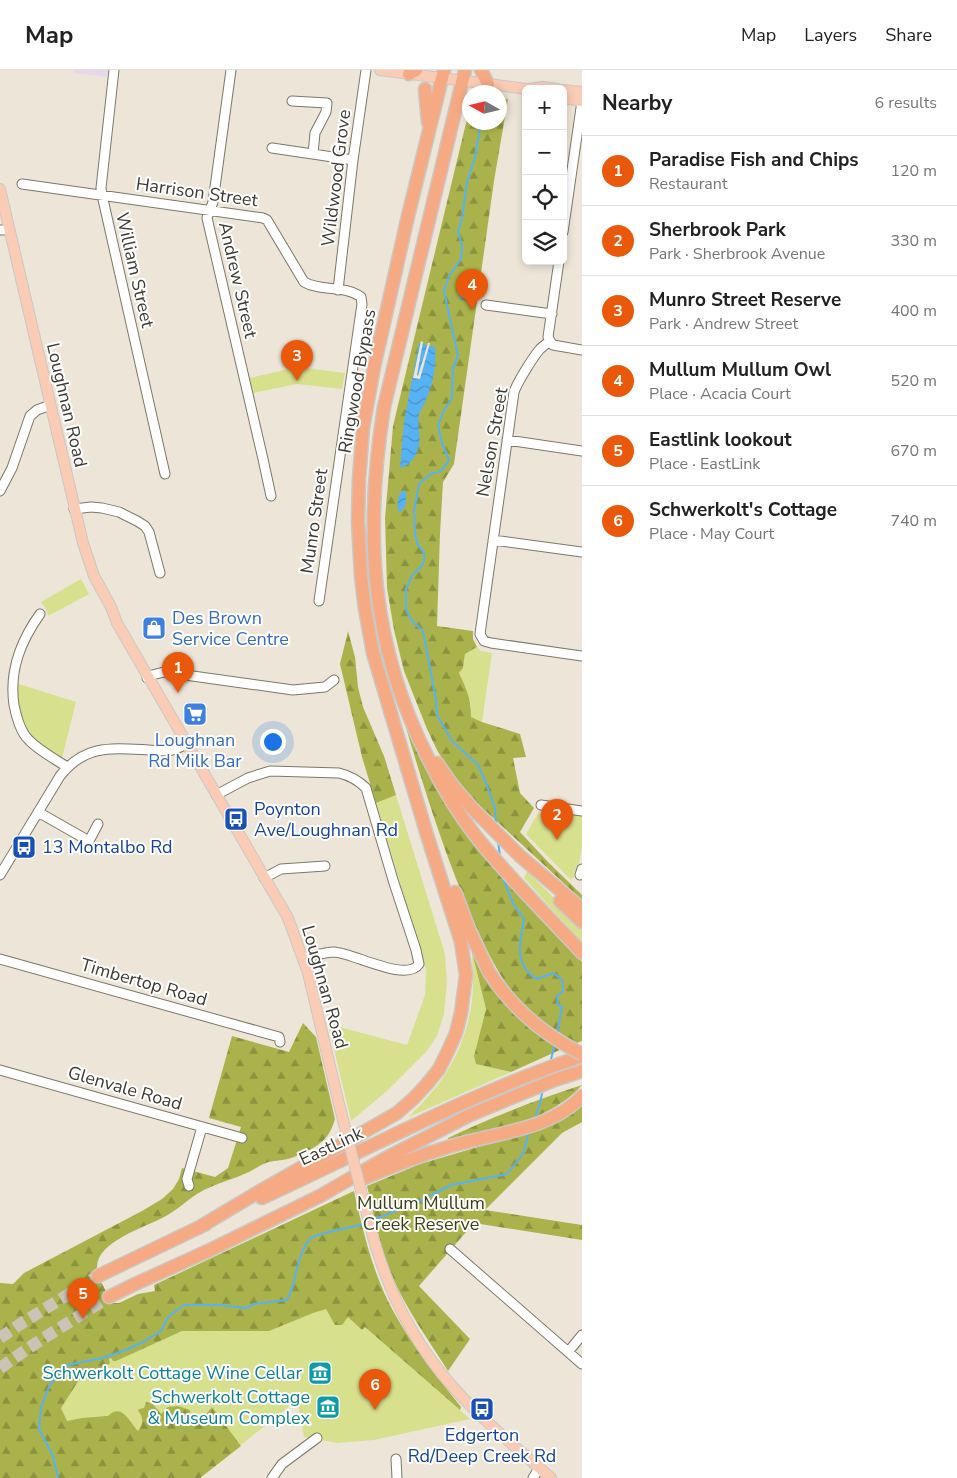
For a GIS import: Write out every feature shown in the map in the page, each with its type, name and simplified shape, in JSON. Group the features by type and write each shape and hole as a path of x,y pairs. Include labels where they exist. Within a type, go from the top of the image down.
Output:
{"highway":[{"path":"481,70 491,85"},
{"name":"Ringwood Bypass","path":"387,701 368,631 361,576 358,521 361,451 374,367 400,250 443,74"},
{"path":"425,89 429,132"},
{"name":"Ringwood Bypass","path":"385,634 376,585 373,544 373,506 378,441 391,374 462,94"},
{"path":"385,634 405,696 422,736 436,762 472,808 582,922"},
{"path":"385,634 391,667 404,706 417,738 442,788 474,835 521,889 582,953"},
{"path":"387,701 458,902 489,972 512,1003 529,1019 546,1034 582,1055"},
{"path":"198,1228 397,1112 427,1084 438,1069 456,1033 462,1013 466,975 461,942 387,701"},
{"path":"520,856 532,864 582,909"},
{"path":"519,1078 554,1058 582,1047"},
{"path":"519,1078 582,1055"},
{"name":"EastLink","path":"109,1297 320,1196 386,1158 470,1115 514,1096 582,1071"},
{"name":"EastLink","path":"98,1276 428,1118 519,1078"},
{"path":"320,1196 414,1158 450,1146 542,1122 570,1107 582,1096"}],"main road":[{"path":"386,70 443,74 462,89"},
{"path":"415,73 425,89"},
{"path":"507,88 522,89"},
{"path":"567,90 582,92"},
{"path":"567,99 582,101"},
{"name":"Loughnan Road","path":"0,189 74,510 89,563 117,623 147,678 288,918 303,958 369,1222 380,1261 394,1296 424,1349 453,1387 471,1406 551,1478"},
{"name":"Loughnan Road","path":"0,218 1,230 73,525 83,559 99,597 105,609 117,623"}],"street":[{"name":"William Street","path":"114,70 101,188 165,474"},
{"name":"Andrew Street","path":"231,70 213,202 207,222 271,496"},
{"name":"Wildwood Grove","path":"338,290 353,160 366,70"},
{"path":"292,101 327,103 326,112 315,133 313,154"},
{"path":"565,220 582,101"},
{"path":"272,148 353,160"},
{"name":"Harrison Street","path":"22,184 263,218 267,220 304,282 314,286 355,293 361,297"},
{"path":"558,265 548,337 553,345 582,350"},
{"name":"Munro Street","path":"319,601 362,304 361,297"},
{"path":"486,305 552,314"},
{"name":"Nelson Street","path":"550,341 537,352 515,388 480,630 482,639 491,643 582,656"},
{"path":"0,491 12,468 30,416 37,410 45,407"},
{"path":"507,440 582,451"},
{"path":"74,510 91,507 102,508 119,512 145,526 149,532 160,573"},
{"path":"493,540 582,552"},
{"path":"40,614 30,627 14,670 12,692 16,714 24,735 34,745 67,767"},
{"path":"147,678 164,672 293,690 325,687 334,680"},
{"path":"0,875 60,776 67,767 85,754 104,748 172,751 186,744"},
{"path":"216,795 248,778 270,771 339,773 349,775 366,788 419,964 408,971 402,971 334,952 303,958"},
{"path":"541,805 582,809"},
{"path":"38,812 89,841 98,824"},
{"path":"264,878 281,869 325,866"},
{"name":"Timbertop Road","path":"0,959 280,1038"},
{"name":"Glenvale Road","path":"0,1070 242,1138"},
{"path":"189,1186 188,1179 202,1127"},
{"path":"450,1249 582,1364"},
{"path":"568,1352 582,1335"},
{"path":"272,1478 282,1464 317,1438"},
{"path":"396,1459 397,1478"},
{"path":"533,1478 540,1468"}],"shaded area":[{"path":"74,70 108,70 107,77 74,73"}],"green space":[{"path":"464,130 503,130 454,464 443,482 437,626 473,631 473,639 477,647 465,654 463,668 459,673 468,695 471,717 520,734 526,757 513,758 520,793 534,808 520,832 582,895 582,900 465,792 438,752 427,729 404,671 394,630 387,588 385,518 393,426"},
{"path":"297,367 345,373 342,389 297,384 253,393 250,378"},
{"path":"81,579 89,594 48,616 41,602"},
{"path":"348,631 355,657 358,687 363,707 384,756 396,795 376,803 362,757 340,664"},
{"path":"477,647 481,651 492,653 482,722 471,717 471,704 459,673 463,668 465,654"},
{"path":"16,683 76,702 62,758 32,739 24,727 17,697"},
{"path":"405,724 431,777 582,962 582,1041 577,1043 550,1026 534,1013 512,991 495,965 472,918 444,846"},
{"path":"396,795 445,954 447,982 444,1014 437,1036 426,1052 388,1090 351,1121 328,1024 407,1045 425,995 426,970 376,803"},
{"path":"542,812 567,813 582,817 582,847 579,864 571,880 526,834 537,815"},
{"path":"527,871 582,926 582,943 524,878"},
{"path":"472,952 486,1009 474,1056 476,1064 511,1072 409,1117 445,1075 463,1038 472,997"},
{"path":"472,952 499,995 562,1049 511,1072 476,1064 474,1056 486,1009"},
{"path":"303,1023 316,1037 335,1119 325,1139 300,1155 271,1161 249,1172 209,1187 166,1216 113,1243 99,1258 95,1270 112,1303 119,1303 138,1294 155,1291 154,1285 354,1191 372,1260 387,1300 427,1363 461,1407 460,1410 365,1327 362,1330 348,1317 342,1325 335,1325 326,1309 269,1331 182,1331 116,1361 113,1361 111,1358 109,1359 110,1363 108,1365 79,1380 61,1408 67,1421 108,1416 117,1411 122,1412 138,1431 142,1421 138,1411 144,1408 146,1402 152,1403 161,1414 168,1407 178,1406 190,1410 190,1419 203,1418 212,1407 241,1446 200,1478 0,1478 0,1283 13,1284 24,1273 162,1199 173,1189 179,1179 182,1168 215,1177 228,1168 241,1127 209,1118 232,1036 289,1052"},
{"path":"582,1085 569,1098 537,1116 502,1129 449,1144 448,1138 481,1123"},
{"name":"Mullum Mullum Creek Reserve","path":"582,1104 582,1122 562,1133 485,1210 582,1225 582,1240 474,1223 419,1286 470,1339 448,1371 409,1310 392,1277 379,1238 367,1186 420,1164 549,1126 576,1110"},
{"path":"290,1296 356,1319 470,1419 374,1440 337,1443 304,1437 297,1400 200,1478 48,1445 60,1377 140,1345"}],"water":[{"path":"461,283 473,285 471,301 459,299"},
{"path":"419,343 435,347 434,374 419,414 420,441 418,449 411,461 400,468 404,421"},
{"path":"404,490 406,492 406,503 402,511 398,511 399,497"}],"pier":[{"path":"421,341 423,342 418,376 428,343 430,343 420,379 413,378"}],"waterway":[{"path":"480,130 458,231 462,246 461,259 449,276 444,291 458,356 453,368 452,398 444,410 438,425 442,443 449,460 440,471 432,473 419,484 414,511 415,535 418,545 424,552 424,561 421,567 413,574 406,589 406,609 411,620 423,631 437,715 452,741 478,765 495,808 496,824"},
{"path":"498,841 500,856"},
{"path":"502,876 513,903 524,919 520,944 521,959 524,966 536,979 554,973 562,980 563,991 557,996 558,1005 562,1007 557,1034"},
{"path":"550,1063 555,1044"},
{"path":"535,1118 543,1089"},
{"path":"371,1221 424,1199 451,1185 507,1174 523,1154 529,1132"},
{"path":"58,1478 53,1456 39,1429 41,1407 49,1387 63,1366 106,1357 143,1342 161,1331 168,1317 184,1305 219,1305 246,1308 254,1304 287,1300 293,1287 304,1247 311,1238 365,1224"}],"tunnel":[{"path":"0,1338 98,1276"},
{"path":"0,1368 109,1297"}],"place":[{"name":"Mullum Mullum Owl","path":"472,310"},
{"name":"Munro Street Reserve","path":"297,381"},
{"name":"Des Brown Service Centre","path":"154,628"},
{"name":"Paradise Fish and Chips","path":"178,693"},
{"name":"Loughnan Rd Milk Bar","path":"195,714"},
{"name":"Poynton Ave/Loughnan Rd","path":"236,819"},
{"name":"Sherbrook Park","path":"557,840"},
{"name":"13 Montalbo Rd","path":"24,847"},
{"name":"Eastlink lookout","path":"83,1319"},
{"name":"Schwerkolt Cottage Wine Cellar","path":"320,1373"},
{"name":"Schwerkolt Cottage & Museum Complex","path":"328,1407"},
{"name":"Edgerton Rd/Deep Creek Rd","path":"482,1409"},
{"name":"Schwerkolt's Cottage","path":"375,1410"}]}
